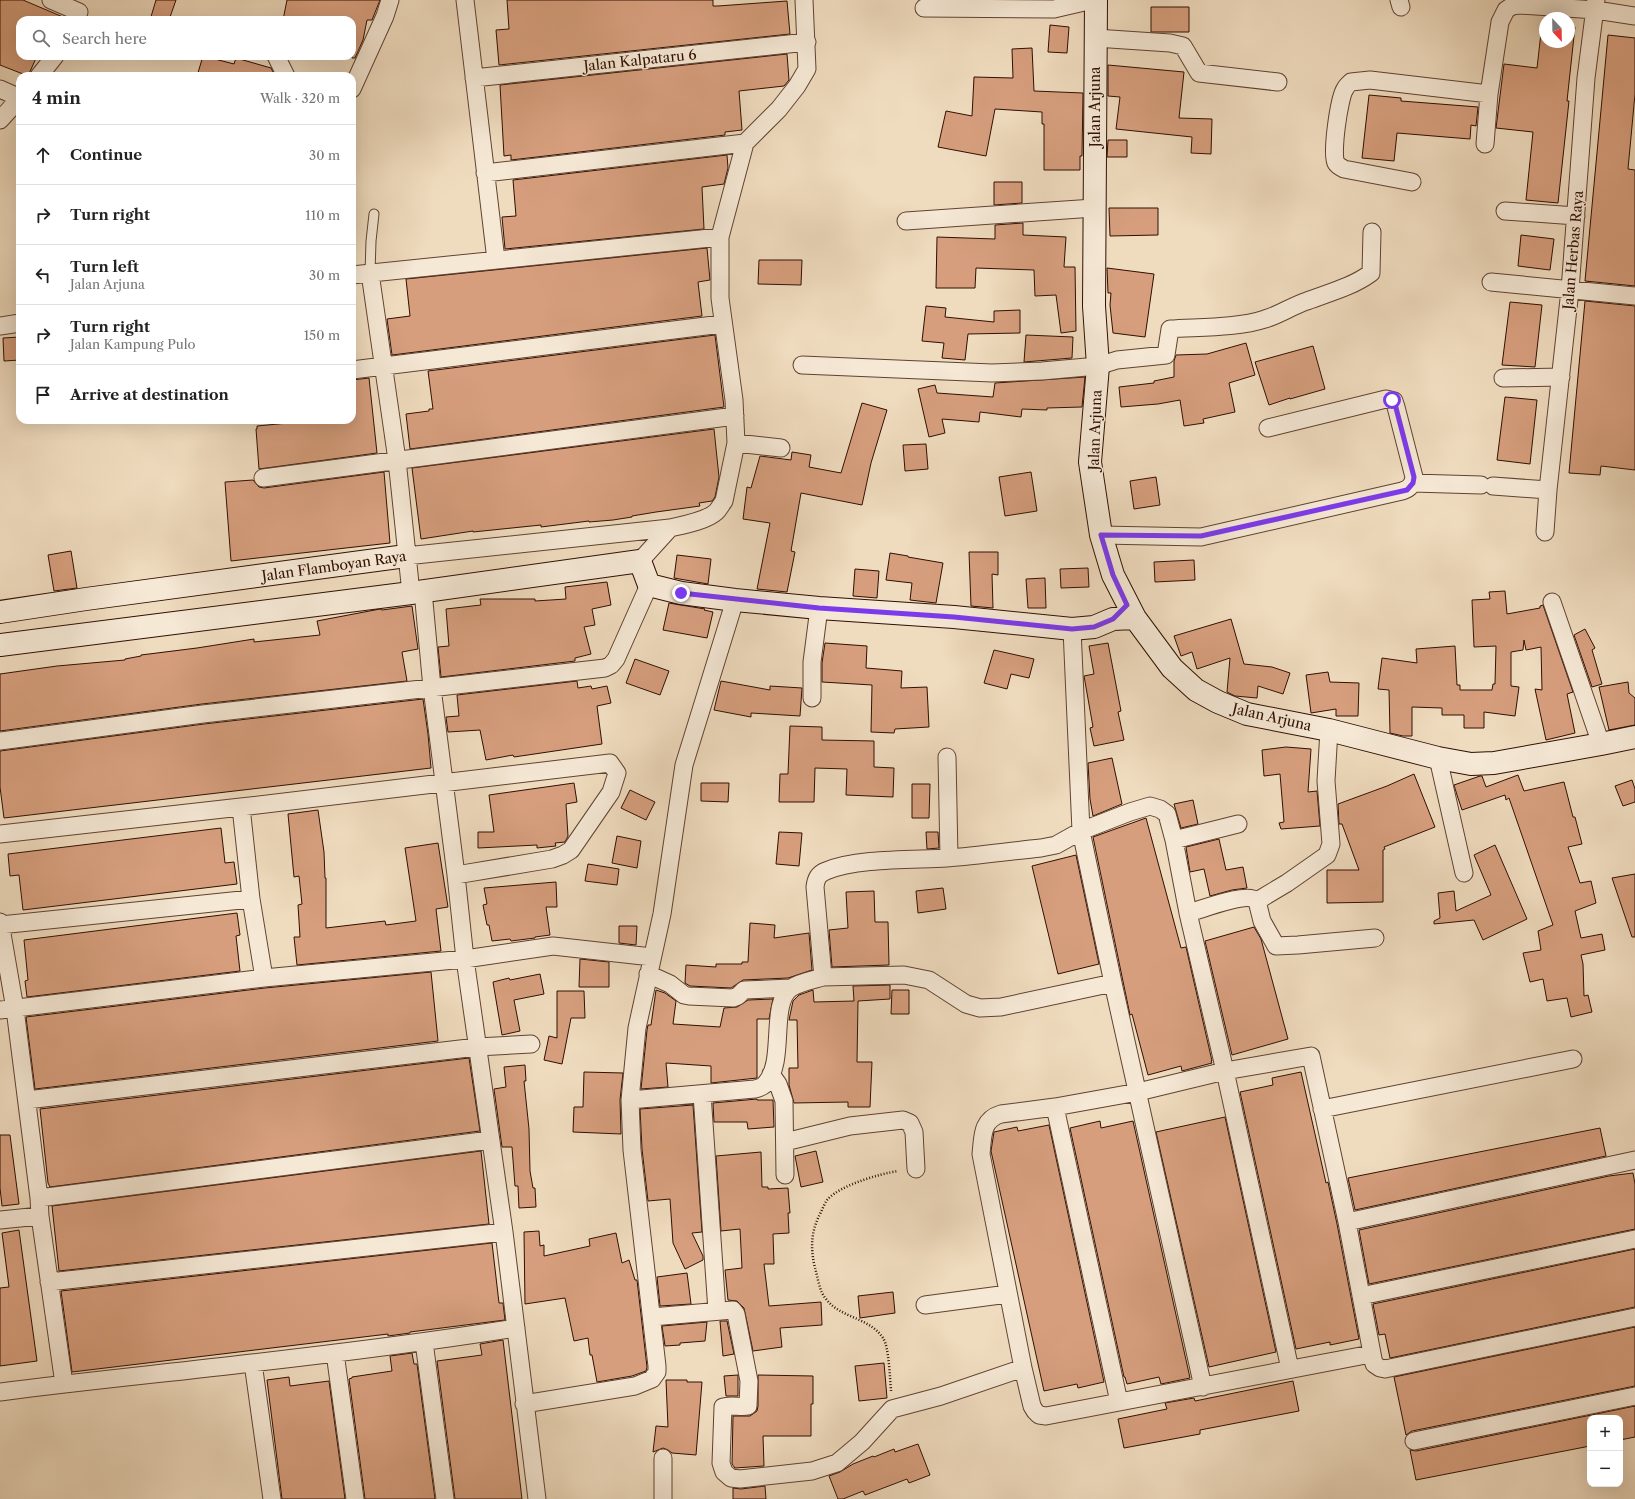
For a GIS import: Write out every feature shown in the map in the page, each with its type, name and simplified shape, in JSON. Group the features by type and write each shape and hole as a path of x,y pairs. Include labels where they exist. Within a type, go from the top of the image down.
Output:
{"street":[{"path":"52,0 79,11"},
{"path":"356,80 385,16 390,0"},
{"path":"465,0 496,260"},
{"path":"485,174 745,143 779,108 797,86 807,69 804,0"},
{"path":"924,8 1054,9 1094,0"},
{"name":"Jalan Arjuna","path":"1094,0 1094,208 1096,260 1094,306 1098,366 1090,462 1101,535 1125,614 1172,668 1196,690 1218,702 1247,714 1329,730 1438,758 1471,764 1494,763 1635,737"},
{"path":"1485,144 1488,94 1500,22 1506,10 1512,6 1519,5 1596,5 1635,16"},
{"name":"Jalan Herbas Raya","path":"1545,532 1548,490 1570,290 1586,78 1596,5"},
{"path":"1095,38 1170,43 1183,46 1199,73 1278,82"},
{"name":"Jalan Kalpataru 6","path":"474,78 807,42"},
{"path":"42,72 52,60"},
{"path":"278,60 284,72"},
{"path":"1412,182 1344,169 1336,163 1334,147 1344,89 1351,82 1370,80 1488,94"},
{"path":"0,89 16,96"},
{"path":"0,120 16,102"},
{"name":"Jalan Flamboyan Raya","path":"0,612 406,556 670,528 700,520 715,513 724,501 736,444 734,400 722,324 720,298 720,237 745,143"},
{"path":"906,221 1094,208"},
{"path":"1505,211 1576,216"},
{"path":"802,365 992,373 1042,371 1098,366 1117,360 1166,355 1170,330 1234,325 1263,320 1362,279 1370,273 1372,232"},
{"path":"356,275 720,237"},
{"path":"370,273 397,460 406,556 417,592 432,688 456,875 465,959 504,1232 524,1404 538,1499"},
{"path":"1491,282 1635,296"},
{"path":"0,326 16,324"},
{"path":"356,369 722,324"},
{"path":"1503,378 1561,377"},
{"path":"1101,535 1201,536 1402,492 1407,490 1413,483 1414,477 1396,408 1394,401 1392,400 1386,399 1268,428"},
{"path":"263,478 735,416"},
{"path":"736,444 781,448"},
{"path":"1413,483 1487,485 1548,490"},
{"path":"0,645 417,592 640,561 670,528"},
{"path":"0,740 204,714 605,668 616,659 649,585 640,561"},
{"path":"649,585 681,593 735,600 819,608 954,617 1072,629 1094,627 1125,614"},
{"path":"524,1404 635,1386 652,1379 657,1372 632,1150 630,1100 637,1028 662,914 684,765 735,600"},
{"path":"1552,602 1601,744"},
{"path":"812,698 812,662 819,608"},
{"path":"1072,629 1081,831 1113,983 1203,1387"},
{"path":"1257,901 1287,883 1326,855 1329,851 1331,844 1326,781 1329,730"},
{"path":"947,757 949,857"},
{"path":"1438,758 1464,873"},
{"path":"0,834 610,763 617,773 610,792 571,850 567,853 552,859 456,875"},
{"path":"824,977 815,888 816,880 820,874 826,871 852,864 949,857 1041,848 1056,844 1081,831 1150,806 1160,809 1167,814 1174,840 1188,914 1225,1071 1290,1369"},
{"path":"241,807 251,899 264,978"},
{"path":"1174,840 1238,824"},
{"path":"1188,914 1234,900 1251,897 1257,901 1262,921 1276,946 1375,938"},
{"path":"0,925 251,899"},
{"path":"0,922 7,1010 27,1100 40,1216 64,1384"},
{"path":"7,1010 264,978 465,959 553,946 652,957"},
{"path":"648,974 670,984 684,995 733,998 738,996 744,990 791,988 824,977 904,976 928,980 966,1004 980,1008 1001,1007 1113,983"},
{"path":"630,1100 755,1089 766,1084 774,1070 780,1007 784,996 791,988"},
{"path":"27,1100 477,1048 531,1044"},
{"path":"1371,1354 1046,1416 1039,1415 1032,1406 1023,1368 981,1154 986,1123 994,1116 1001,1114 1055,1107 1138,1092 1225,1071 1310,1056 1346,1222 1374,1364 1385,1369 1635,1317"},
{"path":"1322,1109 1573,1059"},
{"path":"772,1074 778,1084 784,1101 785,1175"},
{"path":"702,1094 717,1311"},
{"path":"1055,1107 1120,1402"},
{"path":"785,1142 850,1126 903,1120 910,1123 914,1132 916,1169"},
{"path":"39,1198 490,1140"},
{"path":"1346,1222 1635,1160"},
{"path":"0,1220 40,1216"},
{"path":"49,1282 504,1232"},
{"path":"1361,1296 1635,1239"},
{"path":"925,1305 1008,1294"},
{"path":"652,1317 733,1310 736,1314 749,1381 748,1406 744,1407 730,1405 723,1407 721,1463 724,1472 731,1478 740,1479 812,1471 837,1463 862,1442 892,1409 941,1396 1023,1368"},
{"path":"0,1392 424,1342 516,1328"},
{"path":"424,1342 445,1499"},
{"path":"335,1353 355,1499"},
{"path":"253,1363 272,1499"},
{"path":"1414,1441 1635,1396"},
{"path":"663,1458 663,1499"}],"lane":[{"path":"370,273 372,265 371,241 374,214"}],"path":[{"path":"892,1409 889,1370 884,1339 878,1332 866,1323 831,1305 825,1298 812,1256 811,1242 814,1225 828,1199 848,1185 892,1172 916,1169"}],"building":[{"path":"0,0 23,0 61,16 16,16 16,60 35,60 30,72 18,72 0,65"},
{"path":"156,0 176,0 170,16 151,16"},
{"path":"287,0 380,0 372,20 367,20 363,40 356,56 356,16 284,16"},
{"path":"507,0 713,0 713,6 787,1 790,34 499,65 496,30 509,29"},
{"path":"1151,7 1189,7 1189,32 1151,32"},
{"path":"1050,25 1069,27 1067,53 1048,52"},
{"path":"1608,35 1635,38 1635,94 1628,169 1635,170 1635,286 1585,281"},
{"path":"1032,48 1034,91 1083,93 1082,156 1080,156 1080,170 1044,170 1044,124 1042,124 1042,112 995,109 986,156 938,147 946,111 972,116 974,77 1013,78 1012,49"},
{"path":"1539,48 1573,48 1567,101 1569,101 1558,203 1526,200 1533,132 1496,128 1504,64 1537,68"},
{"path":"787,54 789,80 784,86 739,91 742,130 725,132 725,135 511,160 511,155 504,156 500,85"},
{"path":"202,60 218,60 234,64 235,60 243,60 271,68 273,72 198,72"},
{"path":"1108,65 1184,72 1179,118 1212,119 1211,154 1191,153 1192,137 1116,129 1120,97 1108,96"},
{"path":"1369,95 1401,98 1401,101 1478,107 1476,126 1471,125 1470,139 1397,133 1394,161 1362,158"},
{"path":"1108,140 1127,140 1127,157 1107,157"},
{"path":"727,155 728,168 724,184 702,187 704,229 505,249 502,217 516,216 513,180"},
{"path":"994,182 1022,182 1022,203 994,205"},
{"path":"1109,208 1158,208 1158,235 1110,236"},
{"path":"1023,223 1023,235 1066,237 1064,267 1075,267 1076,331 1061,333 1056,295 1035,296 1034,270 976,268 975,288 936,288 937,237 995,239 995,225"},
{"path":"1521,235 1554,239 1550,270 1518,266"},
{"path":"707,248 710,280 698,282 702,316 392,355 387,319 410,316 406,279"},
{"path":"759,260 802,260 801,285 758,284"},
{"path":"1107,268 1154,274 1145,337 1113,333 1110,305 1111,293 1108,293"},
{"path":"1585,301 1635,306 1635,470 1601,466 1600,475 1569,473"},
{"path":"1510,302 1542,305 1535,367 1502,365"},
{"path":"926,306 946,308 945,317 994,322 994,311 1020,310 1020,333 968,334 965,360 942,358 944,343 922,341"},
{"path":"715,335 724,407 410,449 406,414 429,411 429,409 433,409 428,371"},
{"path":"1026,335 1073,337 1072,358 1024,362"},
{"path":"16,337 16,360 4,361 3,338"},
{"path":"1246,343 1255,375 1229,383 1235,412 1203,419 1204,423 1184,426 1180,400 1158,404 1121,407 1119,387 1154,383 1154,381 1174,377 1174,361 1176,355 1207,354"},
{"path":"1313,346 1325,389 1269,405 1255,362"},
{"path":"1085,377 1082,407 1047,408 1047,410 1022,409 1021,417 980,412 979,422 942,419 945,433 929,437 918,389 935,385 937,393 993,397 995,383"},
{"path":"369,378 377,453 259,469 257,426 278,424 356,424 356,380"},
{"path":"1505,397 1537,400 1530,464 1497,460"},
{"path":"862,403 887,410 871,463 862,505 801,493 791,551 795,552 787,592 757,589 770,523 743,519 747,487 751,488 760,456 791,460 792,452 811,455 809,467 841,473"},
{"path":"714,429 719,477 715,497 712,501 699,503 700,506 613,520 589,521 541,527 541,525 473,531 421,539 412,468"},
{"path":"926,444 928,469 905,471 903,445"},
{"path":"384,472 390,543 231,561 225,482 253,480 259,487 264,488"},
{"path":"1031,472 1037,511 1005,516 999,477"},
{"path":"1156,477 1160,505 1134,509 1130,481"},
{"path":"71,551 77,588 54,591 48,555"},
{"path":"969,552 998,552 998,575 992,574 993,608 971,606"},
{"path":"890,553 943,563 936,603 910,600 912,583 886,580"},
{"path":"677,555 711,559 708,584 674,578"},
{"path":"1194,560 1195,580 1155,582 1154,562"},
{"path":"1088,568 1089,587 1061,588 1060,569"},
{"path":"855,569 879,571 877,598 853,596"},
{"path":"1045,578 1046,608 1028,608 1026,579"},
{"path":"607,582 611,605 592,609 595,625 584,627 591,654 575,658 575,661 441,677 438,647 449,646 446,609 481,605 480,599 535,599 535,601 566,599 565,587"},
{"path":"1505,591 1507,614 1540,608 1540,606 1543,605 1573,692 1567,694 1575,733 1546,740 1535,689 1542,690 1541,647 1526,650 1524,640 1523,650 1511,652 1511,686 1519,687 1515,716 1484,712 1484,728 1464,728 1464,715 1442,715 1442,708 1412,707 1412,736 1403,736 1390,733 1389,690 1378,689 1382,658 1417,663 1416,649 1455,646 1457,685 1460,685 1460,690 1492,690 1493,684 1495,684 1496,646 1474,647 1472,600 1490,599 1489,592"},
{"path":"669,603 705,609 704,610 713,612 707,638 663,630"},
{"path":"412,606 418,649 402,652 407,681 202,704 0,731 0,674 57,666 125,660 141,655 254,639 254,642 320,635 317,621 380,609"},
{"path":"1231,619 1244,664 1272,667 1290,673 1283,694 1258,686 1257,698 1235,696 1227,692 1230,658 1197,669 1192,652 1181,656 1174,636"},
{"path":"1585,629 1595,648 1592,650 1602,684 1592,687 1574,635"},
{"path":"825,643 867,646 866,668 902,671 901,688 927,687 929,727 895,729 894,733 871,732 872,685 822,682 822,663"},
{"path":"1108,643 1121,711 1118,712 1124,740 1094,746 1090,728 1093,727 1084,676 1094,674 1089,646"},
{"path":"994,650 1034,659 1029,678 1011,674 1007,689 984,683"},
{"path":"635,659 669,671 660,695 626,683"},
{"path":"1328,672 1330,682 1359,683 1358,716 1336,716 1336,709 1311,713 1306,675"},
{"path":"577,681 578,688 591,686 592,689 607,686 611,703 597,706 602,744 514,757 513,755 486,760 480,730 448,732 446,717 459,716 457,695"},
{"path":"721,681 770,690 770,686 802,688 800,716 751,713 751,717 714,710"},
{"path":"1628,682 1629,693 1635,698 1635,725 1609,730 1599,687"},
{"path":"423,699 431,768 4,818 0,787 0,751 204,724"},
{"path":"790,726 822,727 822,740 874,741 874,767 894,768 893,797 846,795 847,769 815,768 814,802 779,802 780,774 788,774"},
{"path":"1286,747 1311,749 1308,792 1317,791 1320,826 1281,829 1279,823 1284,822 1280,774 1264,776 1262,750"},
{"path":"1112,758 1122,804 1093,816 1090,799 1088,763"},
{"path":"1414,774 1435,827 1384,847 1383,902 1327,903 1327,870 1359,870 1342,824 1339,824 1338,804 1387,786"},
{"path":"1518,775 1524,791 1564,782 1573,817 1575,817 1582,844 1568,847 1580,883 1591,881 1596,903 1575,911 1581,938 1602,934 1605,950 1581,955 1583,964 1584,996 1588,995 1592,1012 1571,1017 1567,998 1547,1001 1543,979 1530,982 1523,953 1541,950 1538,931 1553,925 1509,798 1506,800 1505,795 1462,810 1454,785 1482,776 1486,787"},
{"path":"1632,780 1635,789 1635,802 1623,806 1615,786"},
{"path":"574,783 577,802 566,804 568,836 565,842 555,843 556,846 537,848 537,845 478,848 478,832 494,832 489,795"},
{"path":"701,783 729,783 728,802 701,801"},
{"path":"912,784 930,784 929,818 912,818"},
{"path":"630,790 655,802 646,820 621,808"},
{"path":"1193,800 1198,824 1181,828 1174,804"},
{"path":"318,810 326,878 326,928 385,921 386,925 416,921 405,848 438,843 448,907 436,909 441,951 297,965 294,937 300,937 298,905 302,904 299,876 294,877 288,814"},
{"path":"1146,818 1181,948 1186,947 1212,1061 1212,1063 1182,1071 1181,1066 1148,1075 1132,1014 1130,1015 1093,837"},
{"path":"221,828 225,863 234,862 237,884 23,910 19,875 10,876 8,854"},
{"path":"779,832 802,833 799,866 776,864"},
{"path":"926,832 938,832 939,848 927,849"},
{"path":"617,836 641,841 637,868 612,863"},
{"path":"1219,839 1226,870 1243,867 1247,888 1232,890 1210,896 1204,869 1190,872 1186,847"},
{"path":"1495,845 1527,919 1483,940 1474,920 1434,924 1434,921 1440,918 1438,893 1454,891 1456,911 1491,895 1474,855"},
{"path":"1076,855 1099,964 1058,974 1032,866"},
{"path":"588,864 619,869 617,885 585,881"},
{"path":"1635,874 1635,937 1632,937 1612,878"},
{"path":"556,882 557,907 546,907 550,935 511,941 510,939 492,941 483,905 487,904 484,888"},
{"path":"943,888 946,909 918,913 916,891"},
{"path":"874,891 875,922 888,922 889,965 832,967 829,930 848,928 846,892"},
{"path":"237,913 240,935 236,936 240,971 27,997 25,981 28,980 24,940"},
{"path":"750,923 775,925 774,938 809,933 812,970 788,978 743,980 731,988 690,986 685,983 686,965 716,967 716,964 742,964 742,962 748,962"},
{"path":"619,926 637,926 636,945 619,943"},
{"path":"1254,927 1261,939 1288,1039 1232,1055 1205,941"},
{"path":"580,959 609,962 609,987 579,987"},
{"path":"431,972 438,1041 35,1089 26,1017 265,988"},
{"path":"540,974 544,994 514,1000 520,1031 502,1035 493,982 509,978 510,980"},
{"path":"890,985 890,999 858,1001 857,1062 872,1062 870,1107 848,1107 848,1102 794,1103 789,1085 789,1068 798,1068 797,1020 789,1020 793,1001 799,995 813,990 814,1002 854,1001 853,986"},
{"path":"656,990 665,993 676,1001 673,1024 720,1027 724,1008 737,1007 748,1000 773,999 769,1019 757,1019 757,1078 711,1083 711,1066 666,1063 668,1087 641,1089 647,1030 648,1025 651,1025"},
{"path":"892,990 909,990 909,1014 891,1014"},
{"path":"557,991 584,991 585,1018 571,1018 562,1064 544,1060 549,1036 557,1038"},
{"path":"469,1058 480,1131 50,1187 48,1183 40,1109"},
{"path":"525,1065 526,1081 524,1081 529,1129 530,1171 533,1188 535,1188 536,1207 519,1208 518,1186 515,1186 512,1147 502,1147 494,1089 506,1087 504,1067"},
{"path":"584,1072 623,1073 620,1100 621,1134 573,1132 574,1107 583,1107"},
{"path":"1301,1072 1326,1183 1328,1182 1359,1339 1330,1345 1330,1342 1296,1349 1240,1092 1273,1085 1272,1078"},
{"path":"757,1099 773,1100 774,1127 748,1129 747,1122 714,1122 713,1103"},
{"path":"693,1105 702,1232 692,1233 703,1256 703,1260 685,1269 673,1243 670,1199 648,1201 642,1149 640,1109"},
{"path":"1225,1117 1276,1352 1209,1367 1156,1132"},
{"path":"1100,1121 1101,1128 1133,1121 1190,1378 1161,1384 1159,1377 1127,1384 1124,1377 1070,1128"},
{"path":"1049,1125 1104,1382 1078,1388 1077,1384 1044,1391 991,1151 994,1132 1017,1127 1018,1131"},
{"path":"1600,1128 1606,1156 1355,1210 1348,1178"},
{"path":"0,1135 10,1135 19,1204 2,1206 0,1188"},
{"path":"481,1151 489,1224 59,1271 52,1206"},
{"path":"816,1151 823,1182 801,1187 795,1156"},
{"path":"761,1152 762,1187 768,1187 768,1189 788,1188 790,1213 788,1213 789,1233 773,1234 774,1264 764,1264 769,1306 821,1302 822,1325 780,1328 782,1347 753,1351 744,1308 737,1301 728,1300 725,1270 742,1268 740,1229 721,1231 716,1156"},
{"path":"1633,1173 1635,1184 1635,1229 1369,1284 1359,1230 1609,1176"},
{"path":"19,1230 37,1361 0,1366 0,1288 9,1287 2,1233"},
{"path":"539,1231 540,1246 544,1245 544,1256 590,1246 589,1239 616,1233 622,1263 629,1260 635,1280 637,1280 647,1367 646,1371 632,1376 597,1382 592,1355 590,1355 588,1338 574,1341 565,1298 525,1304 524,1232"},
{"path":"492,1243 499,1303 503,1303 505,1320 388,1336 388,1334 72,1372 61,1291"},
{"path":"1635,1249 1635,1307 1390,1358 1385,1334 1379,1335 1373,1304"},
{"path":"687,1273 691,1304 660,1306 657,1277"},
{"path":"893,1292 895,1313 860,1318 858,1296"},
{"path":"720,1321 727,1321 734,1354 723,1356"},
{"path":"707,1322 705,1341 665,1346 662,1326"},
{"path":"1635,1327 1635,1386 1412,1431 1406,1435 1394,1377"},
{"path":"503,1340 522,1499 455,1499 437,1361 482,1355 480,1344"},
{"path":"412,1353 414,1364 417,1364 435,1499 365,1499 349,1379 352,1377 392,1371 390,1356"},
{"path":"884,1363 887,1398 859,1401 855,1366"},
{"path":"738,1375 738,1396 726,1396 724,1376"},
{"path":"758,1375 813,1376 811,1436 763,1436 764,1466 735,1468 732,1464 733,1416 750,1416 757,1411"},
{"path":"289,1377 290,1386 329,1381 345,1499 282,1499 267,1380"},
{"path":"666,1380 702,1382 696,1455 672,1453 663,1448 653,1452 656,1426 668,1427"},
{"path":"1293,1381 1299,1411 1200,1430 1200,1434 1124,1448 1118,1419 1167,1409 1165,1403 1194,1398 1195,1401"},
{"path":"1635,1406 1635,1437 1623,1439 1623,1415 1591,1415"},
{"path":"1587,1416 1587,1447 1416,1480 1410,1450 1416,1451"},
{"path":"918,1444 930,1475 909,1483 907,1479 865,1495 863,1491 843,1499 838,1499 829,1476 873,1456 874,1457 894,1449 895,1452"},
{"path":"765,1486 766,1499 733,1499 733,1488 741,1489"}],"route":[{"path":"681,593 819,608 954,617 1072,629 1094,627 1113,619 1127,605 1113,575 1101,535 1201,536 1407,490 1413,483 1414,477 1394,401 1392,400"}]}
